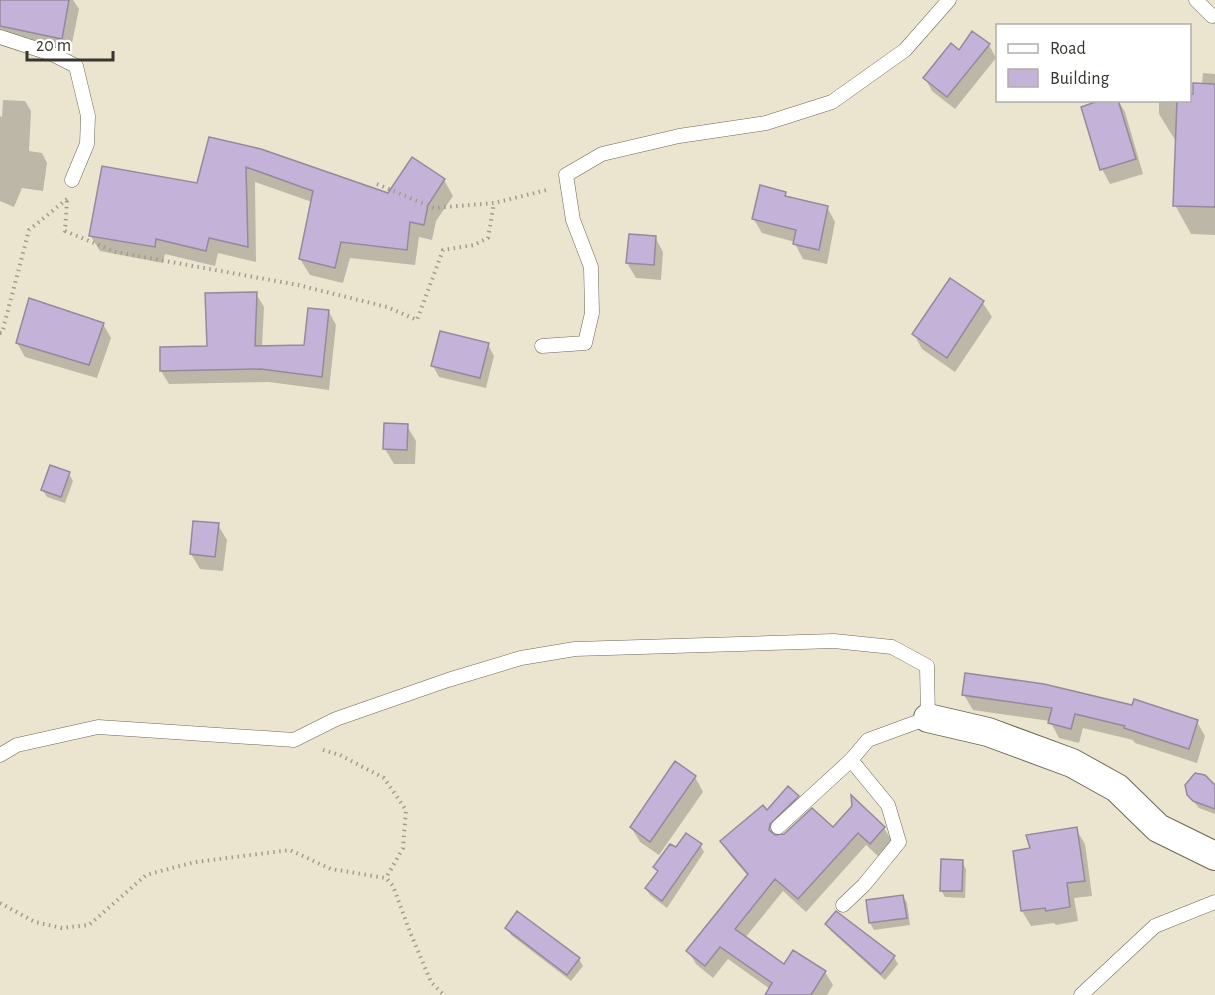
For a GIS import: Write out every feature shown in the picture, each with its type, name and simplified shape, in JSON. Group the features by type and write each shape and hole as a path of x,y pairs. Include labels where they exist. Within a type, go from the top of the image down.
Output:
{"street":[{"path":"928,718 988,732 1072,763 1117,788 1158,828 1215,856"}],"lane":[{"path":"542,346 585,343 592,313 591,267 573,220 566,175 602,154 679,136 766,123 832,102 906,50 949,0"},
{"path":"1196,0 1212,16"},
{"path":"0,37 52,54 76,66 88,117 87,144 72,180"},
{"path":"0,755 17,745 98,726 294,740 336,719 448,680 521,658 575,649 834,641 892,647 927,666 928,718 868,740 851,760 778,827"},
{"path":"843,905 864,885 899,842 888,805 851,760"},
{"path":"1082,995 1155,926 1215,902"}],"path":[{"path":"72,180 67,198 65,231 116,252 298,285 387,307 417,320 443,250 474,245 488,238 494,203"},
{"path":"376,184 434,208 494,203 568,185"},
{"path":"0,333 2,333 8,313 29,230 67,198"},
{"path":"294,740 340,755 384,778 406,810 403,848 386,878"},
{"path":"0,903 34,922 62,928 90,925 146,875 195,862 290,850 331,869 386,878 393,886 431,982 444,995"}],"building":[{"path":"0,0 69,0 62,39 0,26"},
{"path":"972,31 990,44 947,97 923,78 951,43 959,50"},
{"path":"1193,83 1215,84 1215,207 1173,206 1177,102 1191,102 1191,94 1193,94"},
{"path":"1095,102 1119,102 1136,159 1100,170 1081,107"},
{"path":"209,137 261,149 388,193 412,157 445,179 428,205 424,225 410,222 407,250 341,242 335,268 299,259 313,191 246,167 248,247 209,238 206,251 156,239 155,247 89,236 102,166 197,183"},
{"path":"760,185 786,192 785,196 828,206 819,250 793,244 796,230 752,219"},
{"path":"629,234 656,236 654,265 626,263"},
{"path":"950,278 984,301 947,358 912,334"},
{"path":"257,292 255,346 304,345 308,308 329,310 322,377 261,369 160,371 160,347 207,346 205,293"},
{"path":"29,298 104,323 89,365 16,343"},
{"path":"440,331 489,343 480,378 431,366"},
{"path":"384,423 408,424 407,450 383,449"},
{"path":"50,465 70,472 61,497 41,490"},
{"path":"193,521 219,523 215,557 190,554"},
{"path":"965,673 1044,684 1132,705 1134,699 1198,720 1189,749 1124,728 1125,726 1075,714 1071,729 1048,723 1052,708 962,695"},
{"path":"675,761 696,776 650,842 630,827"},
{"path":"1195,773 1205,775 1215,785 1215,809 1193,801 1187,795 1185,785"},
{"path":"788,786 799,796 770,824 769,830 775,835 784,834 812,808 833,827 852,806 851,795 885,827 870,844 858,833 798,899 775,879 735,929 784,964 793,950 826,971 811,995 765,995 772,983 720,947 705,966 686,951 748,874 720,841 763,805 767,810"},
{"path":"1077,827 1085,881 1067,883 1070,907 1046,911 1045,908 1021,911 1013,851 1030,848 1026,835"},
{"path":"686,833 702,844 662,901 645,888 658,871 653,867 670,844 676,847"},
{"path":"941,859 963,860 962,891 940,891"},
{"path":"903,895 907,918 869,923 866,900"},
{"path":"517,911 580,958 567,975 505,928"},
{"path":"836,911 895,956 881,974 825,924"}]}
